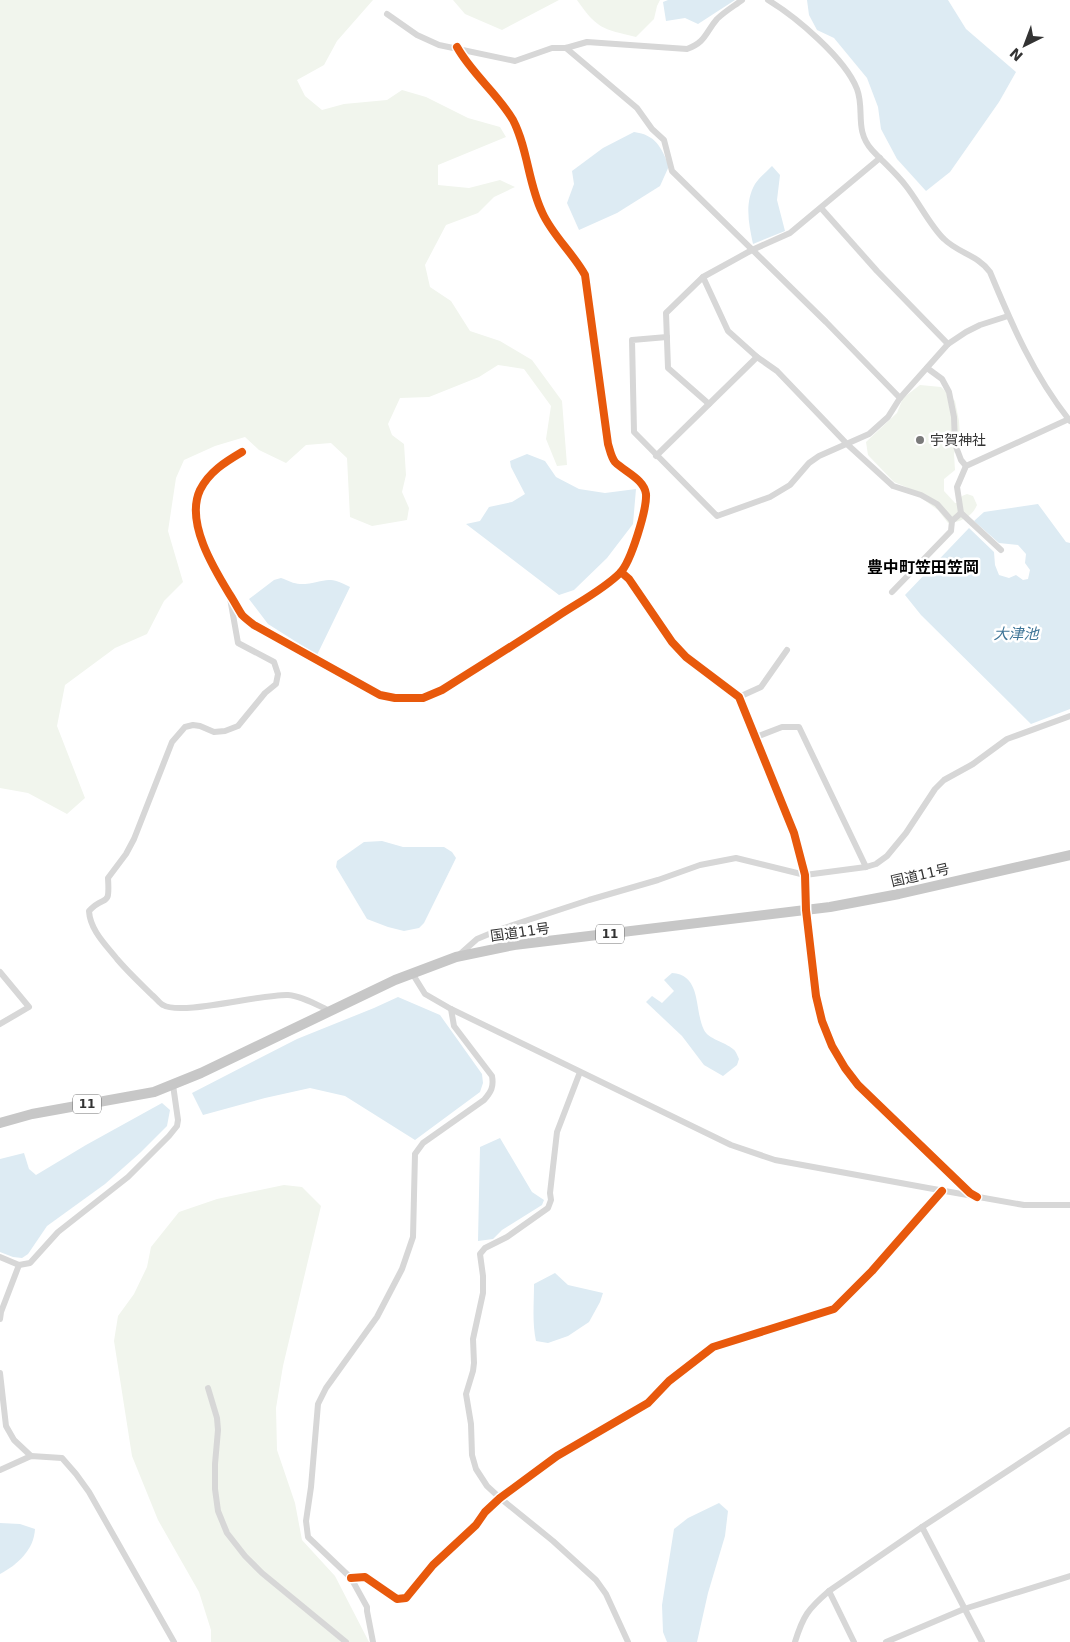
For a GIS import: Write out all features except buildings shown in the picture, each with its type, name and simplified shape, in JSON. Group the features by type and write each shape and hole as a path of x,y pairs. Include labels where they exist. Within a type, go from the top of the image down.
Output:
{"highway":[{"name":"国道11号","path":"0,1123 32,1114 154,1092 173,1085 412,973 456,957 514,945 806,910 899,894 1070,855"}],"street":[{"path":"386,14 417,35 439,44 515,61 552,48 566,48 587,42 687,49 698,45 707,36 717,19 742,0"},
{"path":"768,0 825,46 847,72 857,88 860,100 860,124 864,138 871,149 906,186 942,238 985,265 1037,374 1069,420 966,466 957,487 962,513 1001,550"},
{"path":"242,452 222,464 209,476 199,491 196,505 197,518 203,543 213,566 243,615 254,625 380,694 395,698 411,699 423,698 442,690 579,603 621,572 626,565 639,529 646,501 646,492 643,484 612,458 608,444 585,275 542,214 522,143 512,120 472,70 457,47"},
{"path":"566,48 637,108 652,129 664,140 672,171 826,322 900,398"},
{"path":"709,404 668,368 666,313 703,277 752,250 790,233 880,158"},
{"path":"821,208 877,271 948,344"},
{"path":"703,277 728,331 777,371 848,445 893,486 921,495 936,504 952,521"},
{"path":"667,337 632,340 634,432 717,516 770,497 790,485 818,456 848,445 869,434 888,417 900,398 948,344 980,325 1008,316"},
{"path":"656,456 758,357"},
{"path":"927,368 942,379 949,392 954,417 955,444 961,460 966,466"},
{"path":"892,592 951,531 952,521 962,513"},
{"path":"621,572 629,579 672,642 686,657 739,697 794,833 805,875 806,910 816,996 822,1021 832,1046 858,1085 921,1148 976,1197"},
{"path":"229,592 238,643 274,662 278,674 276,684 251,709 238,726 214,732 193,725 185,727 172,742 134,839 126,854 108,878 109,895 107,900 89,911 90,919 105,944 129,973 164,1006 182,1008 201,1007 253,997 289,995 304,999 330,1011"},
{"path":"739,697 761,687 787,650"},
{"path":"456,957 477,939 495,931 589,900 658,880 700,864 736,858 805,875 876,864 887,856 906,833 935,788 944,780 973,764 1007,739 1070,716"},
{"path":"756,737 782,728 799,727 866,867"},
{"path":"0,972 29,1006 0,1024"},
{"path":"412,973 425,994 451,1009 731,1144 775,1160 1024,1205 1070,1204"},
{"path":"373,1642 367,1607 350,1578 308,1537 306,1521 312,1478 318,1404 326,1388 377,1318 402,1268 413,1237 415,1154 423,1143 484,1100 494,1085 492,1076 454,1026 451,1009"},
{"path":"580,1072 557,1132 550,1192 551,1200 548,1208 507,1237 486,1248 480,1254 483,1294 473,1339 474,1363 466,1394 471,1424 472,1455 476,1469 487,1486 596,1580 606,1594 628,1642"},
{"path":"0,1257 18,1265 30,1263 58,1232 128,1177 169,1136 176,1126 178,1120 173,1085"},
{"path":"350,1578 365,1577 397,1599 406,1598 433,1565 476,1525 485,1512 500,1498 558,1456 648,1403 669,1381 713,1347 834,1309 872,1271 942,1191"},
{"path":"0,1319 18,1265"},
{"path":"0,1373 6,1426 14,1440 31,1456"},
{"path":"208,1388 217,1418 218,1430 215,1489 218,1511 227,1533 245,1556 262,1573 346,1642"},
{"path":"795,1642 801,1621 829,1591 922,1527 1070,1430"},
{"path":"0,1470 31,1456 62,1458 89,1492 174,1642"},
{"path":"922,1527 982,1642"},
{"path":"886,1642 964,1609 1070,1576"},
{"path":"829,1591 854,1642"}],"shaded area":[{"path":"0,0 373,0 337,41 324,65 297,80 305,96 322,110 344,104 387,100 402,90 426,97 468,118 500,127 506,137 438,165 438,185 469,188 500,180 515,187 494,197 478,213 446,225 425,265 430,287 451,301 470,331 500,341 532,360 562,401 567,465 557,466 546,439 551,406 524,369 498,365 479,377 429,397 400,398 388,424 392,435 404,444 406,475 402,492 409,508 407,520 372,526 350,517 347,458 331,443 306,445 286,463 259,450 245,437 215,446 184,460 176,478 168,531 183,582 164,601 147,634 115,648 65,685 57,726 85,798 67,814 28,793 0,788"},
{"path":"453,0 559,0 502,30 465,14"},
{"path":"577,0 660,0 654,19 636,37 602,26 590,17"},
{"path":"920,385 941,387 955,401 960,436 954,454 955,470 944,479 944,491 955,503 958,503 962,496 967,494 973,496 977,505 969,516 957,521 948,523 938,510 906,487 894,482 868,455 866,442 897,413 903,398"},
{"path":"284,1185 302,1187 321,1206 283,1366 276,1408 277,1450 295,1503 302,1540 335,1576 369,1642 211,1642 211,1630 199,1592 158,1520 132,1456 114,1341 118,1316 134,1294 147,1267 151,1247 179,1212 217,1199"}],"water":[{"path":"668,0 735,0 698,24 685,18 666,21 663,2"},
{"path":"807,0 948,0 966,29 1016,72 999,102 950,172 926,191 897,159 881,129 878,107 867,78 834,38 817,30 809,15"},
{"path":"634,132 653,139 663,153 669,166 660,186 617,213 579,230 567,203 574,184 572,171 603,148"},
{"path":"772,166 780,175 777,200 785,231 753,244 748,214 749,199 755,184"},
{"path":"527,454 545,461 556,477 579,489 605,493 636,489 633,524 607,558 574,590 559,595 466,524 480,521 489,507 512,502 525,494 511,467 510,461"},
{"name":"大津池","path":"1038,504 1066,542 1070,543 1070,709 1031,724 921,615 905,595 969,528 994,552 995,565 999,575 1009,578 1016,575 1023,580 1028,579 1030,570 1025,563 1026,554 1018,545 999,543 974,521 984,512"},
{"path":"281,578 300,584 330,580 350,587 317,655 268,624 249,599 274,580"},
{"path":"382,841 403,847 444,847 452,852 456,858 424,923 419,928 404,931 367,919 336,867 337,861 364,842"},
{"path":"672,973 682,975 693,987 701,1022 706,1033 734,1050 739,1059 737,1065 723,1076 704,1065 682,1036 646,1002 652,996 662,1003 674,991 664,980"},
{"path":"398,997 440,1015 482,1074 483,1083 480,1092 415,1140 345,1096 310,1088 203,1115 192,1093 297,1039"},
{"path":"162,1103 170,1110 167,1126 141,1152 105,1184 47,1226 28,1254 22,1258 0,1252 0,1159 24,1153 29,1169 36,1175"},
{"path":"500,1138 532,1192 544,1200 542,1205 502,1230 493,1239 478,1241 480,1147"},
{"path":"555,1273 568,1285 603,1293 589,1322 568,1336 548,1343 536,1341 534,1284"},
{"path":"719,1503 728,1511 725,1536 708,1593 697,1642 667,1642 663,1632 662,1605 674,1529 688,1518"},
{"path":"0,1523 20,1524 35,1529 32,1544 28,1550 18,1561 0,1574"}],"cycle path":[{"path":"242,452 208,478 200,490 196,503 196,516 203,545 216,572 242,615 254,625 380,695 395,698 423,698 442,690 600,590 620,573 629,558 638,535 646,494 642,484 615,462 608,444 585,275 551,228 542,212 537,201 522,143 513,120 457,47"},
{"path":"621,572 629,579 672,642 686,657 739,697 794,833 805,875 806,910 816,996 822,1021 832,1046 858,1085 970,1193 977,1197"},
{"path":"351,1578 365,1577 397,1599 406,1598 433,1565 476,1525 485,1512 500,1498 557,1456 648,1403 669,1381 713,1347 834,1309 872,1271 942,1191"}],"place":[{"name":"宇賀神社","path":"920,440"}],"district":[{"name":"豊中町笠田笠岡","path":"923,567"}]}
